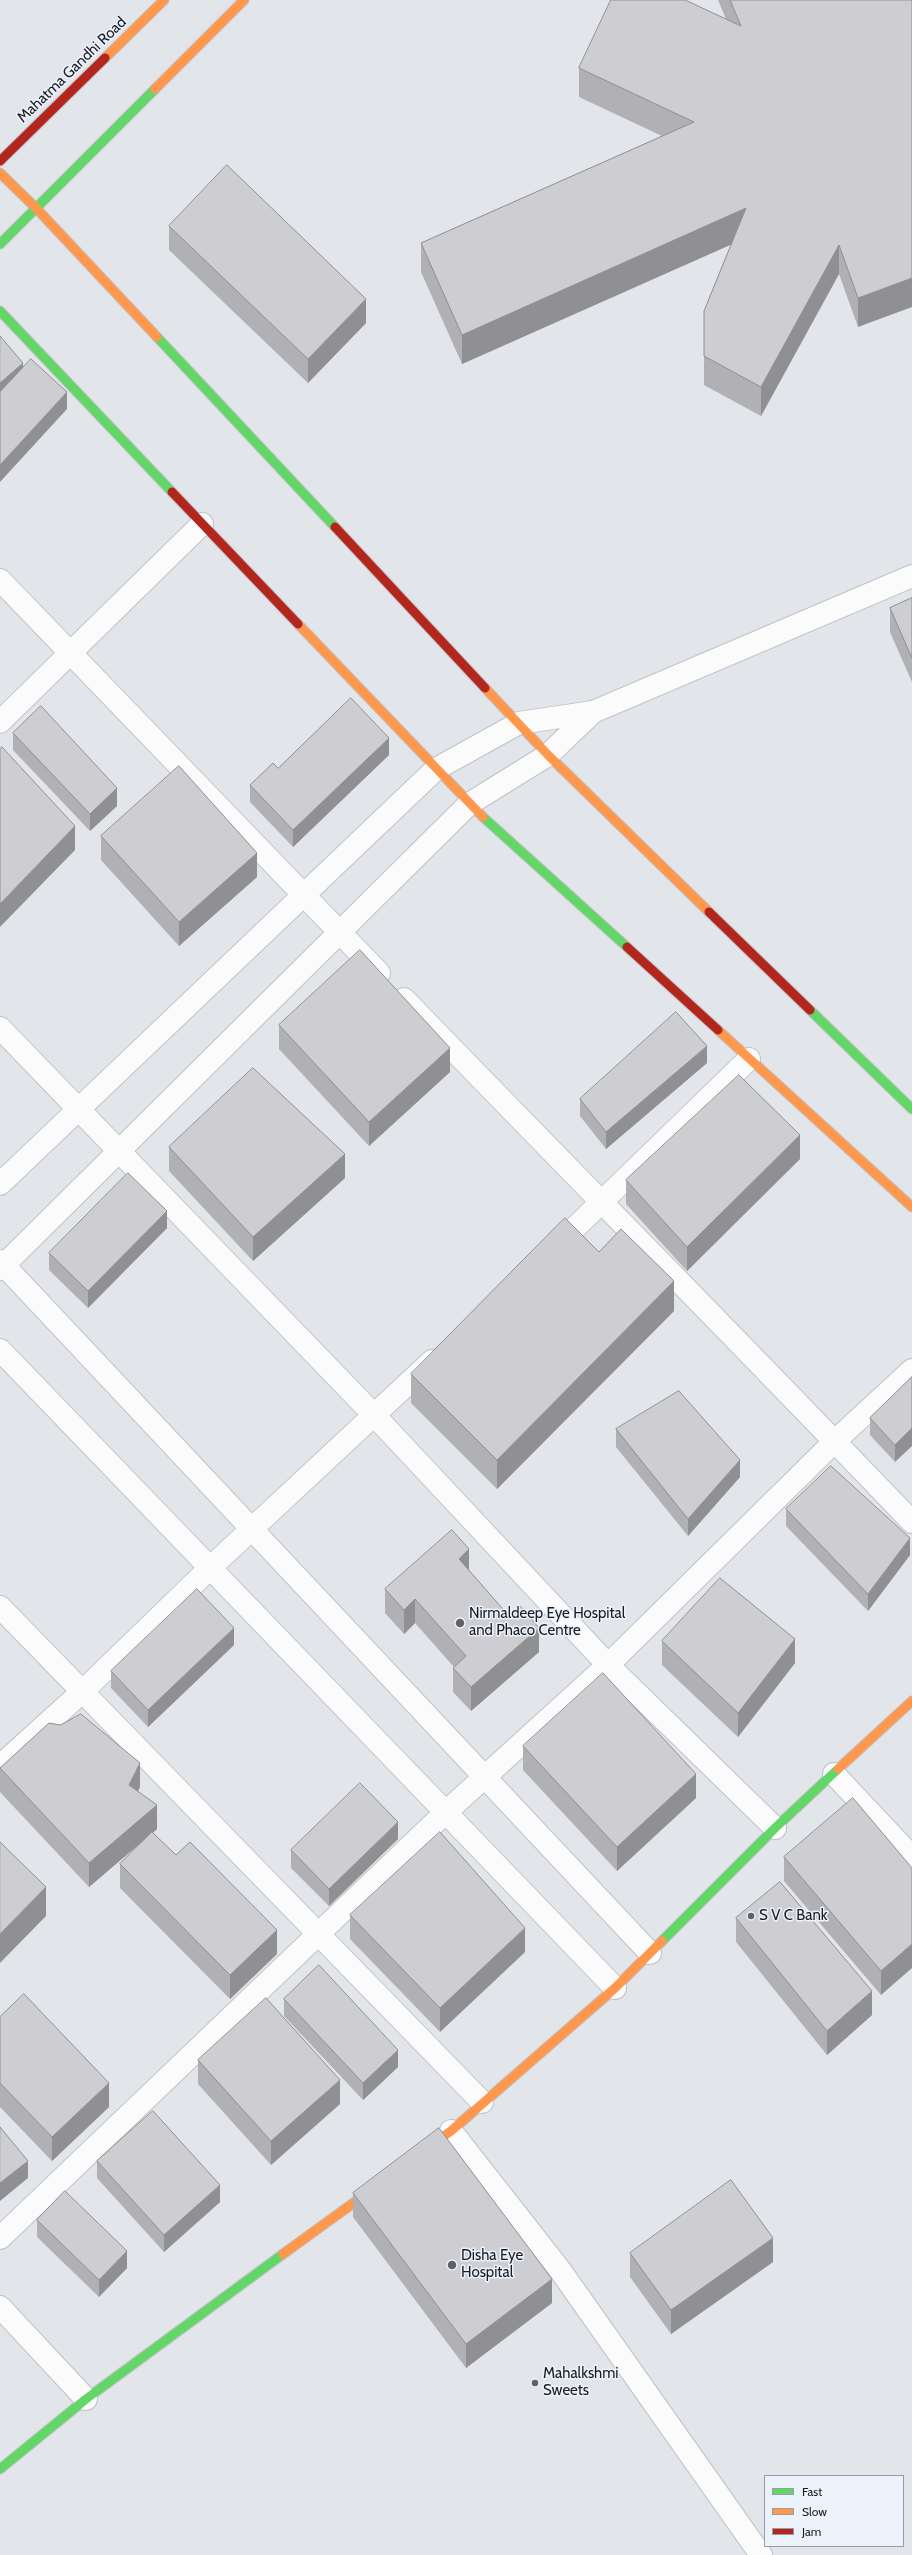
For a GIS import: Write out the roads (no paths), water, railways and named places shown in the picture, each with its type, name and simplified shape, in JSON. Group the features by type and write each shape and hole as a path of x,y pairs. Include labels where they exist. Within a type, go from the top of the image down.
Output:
{"main road":[{"name":"Mahatma Gandhi Road","path":"0,161 164,0"},
{"path":"0,244 244,0"},
{"path":"0,173 36,208 548,755 912,1108"},
{"path":"0,311 469,804 912,1207"},
{"path":"413,2159 451,2131 482,2102 615,1988 775,1828 912,1701"},
{"path":"0,2469 86,2399 387,2178"}],"street":[{"path":"0,722 202,524"},
{"path":"0,1184 436,769 519,723 593,712 912,576"},
{"path":"0,580 602,1204 702,1302 912,1522"},
{"path":"593,712 548,755 469,804 119,1151 1,1265 650,1953"},
{"path":"0,1028 374,1415 608,1665 775,1828"},
{"path":"540,1261 602,1204 749,1059"},
{"path":"0,1766 83,1691 250,1529 448,1346"},
{"path":"0,1350 211,1566 615,1988"},
{"path":"0,2238 446,1812 608,1665 835,1441 912,1370"},
{"path":"0,1607 482,2102"},
{"path":"834,1774 912,1858"},
{"path":"451,2131 560,2270 761,2555"},
{"path":"0,2307 86,2399"}],"place":[{"name":"Nirmaldeep Eye Hospital and Phaco Centre","path":"460,1623"},
{"name":"S V C Bank","path":"751,1916"},
{"name":"Disha Eye Hospital","path":"452,2265"},
{"name":"Mahalkshmi Sweets","path":"535,2383"}]}
